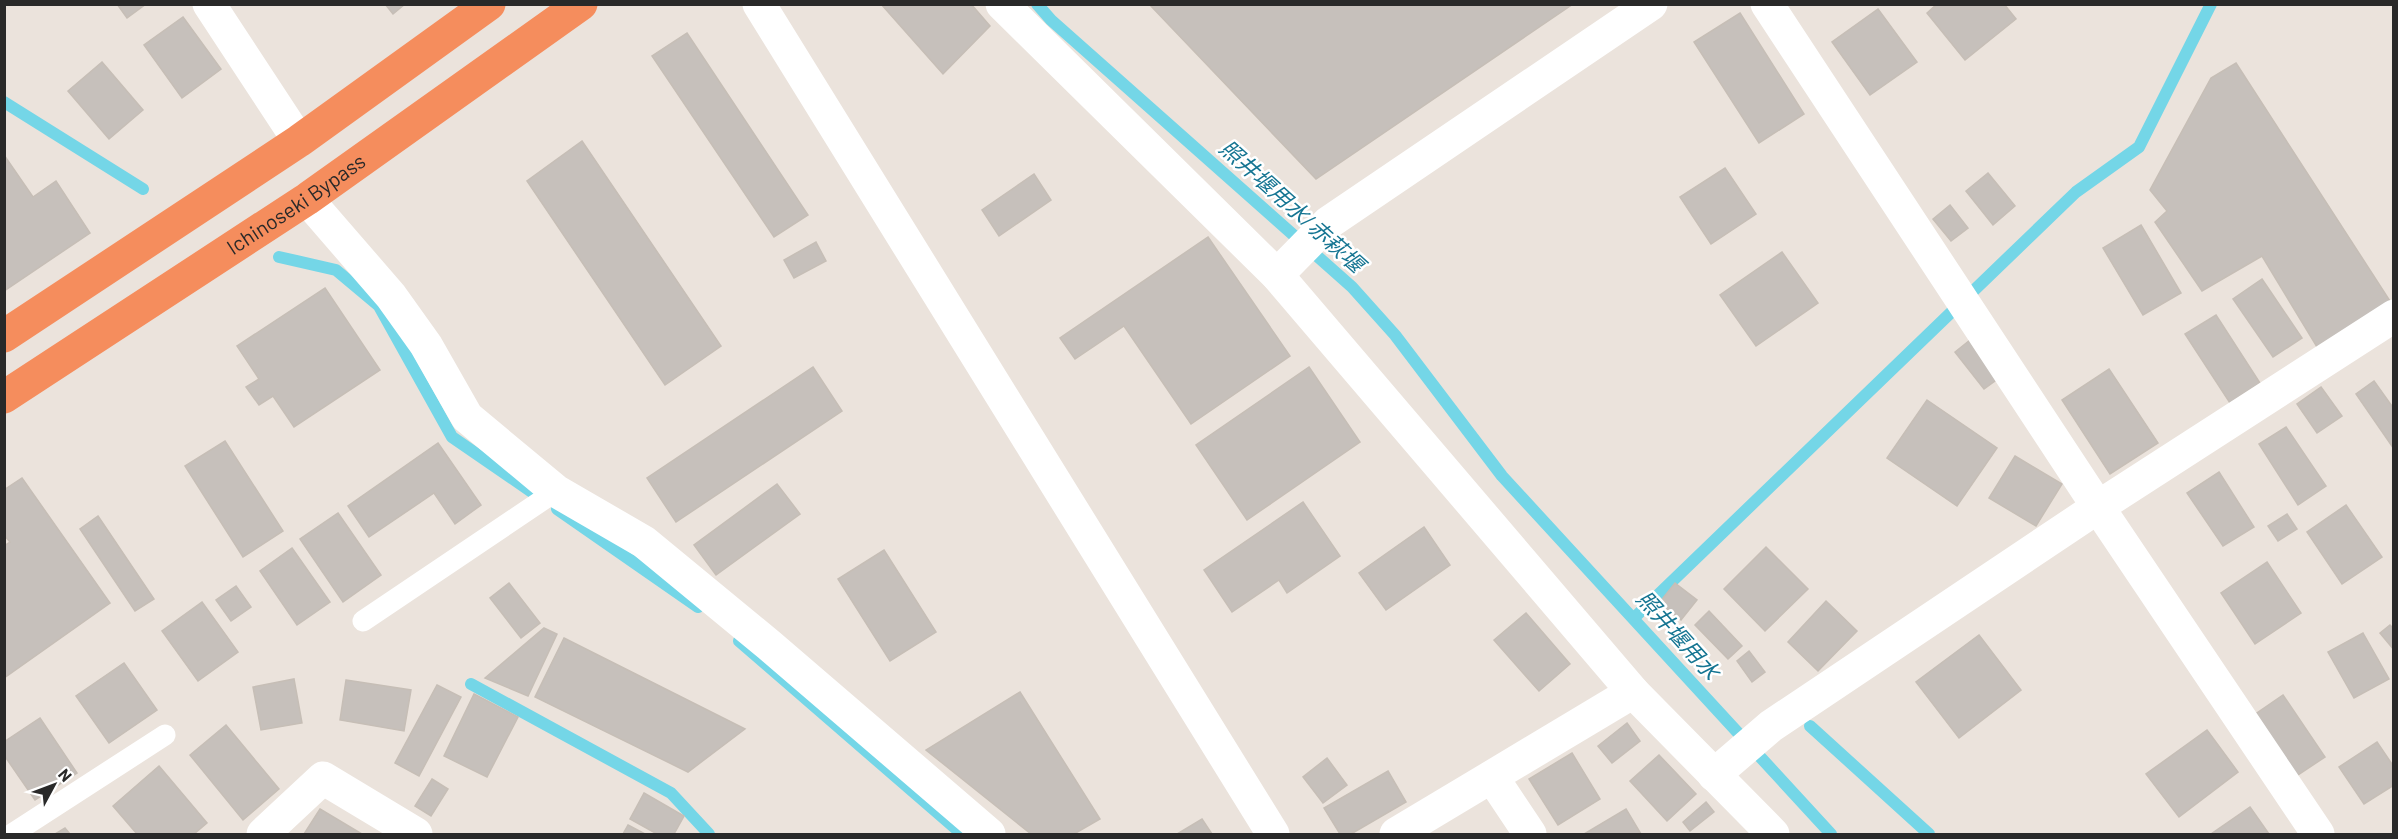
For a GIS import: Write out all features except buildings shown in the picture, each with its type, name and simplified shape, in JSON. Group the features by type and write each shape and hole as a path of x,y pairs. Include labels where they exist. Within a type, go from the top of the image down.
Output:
{"highway":[{"path":"4,336 299,141 489,4"},
{"name":"Ichinoseki Bypass","path":"4,397 307,199 581,4"}],"street":[{"path":"209,4 299,141"},
{"path":"759,4 1273,834"},
{"path":"1002,4 1277,275 1633,692 1773,834"},
{"path":"1277,275 1328,223 1652,4"},
{"path":"1767,4 2098,507 2318,834"},
{"path":"307,199 391,296 426,345 467,417 556,491 645,542 989,834"},
{"path":"1714,775 1770,726 2098,507 2394,316"},
{"path":"1396,834 1633,692"},
{"path":"1492,777 1530,834"},
{"path":"263,834 323,778 416,834"}],"lane":[{"path":"363,621 556,491"},
{"path":"12,834 165,735"}],"waterway":[{"name":"照井堰用水/赤萩堰","path":"1037,4 1051,20 1352,287 1395,335 1502,476 1831,834"},
{"name":"照井堰用水","path":"1634,618 2076,192 2139,147 2211,4"},
{"path":"4,102 143,189"},
{"path":"279,257 336,270 379,306 452,437 542,499"},
{"path":"557,509 698,607"},
{"path":"739,641 962,834"},
{"path":"471,684 671,793 709,834"},
{"path":"1810,726 1929,834"}]}
